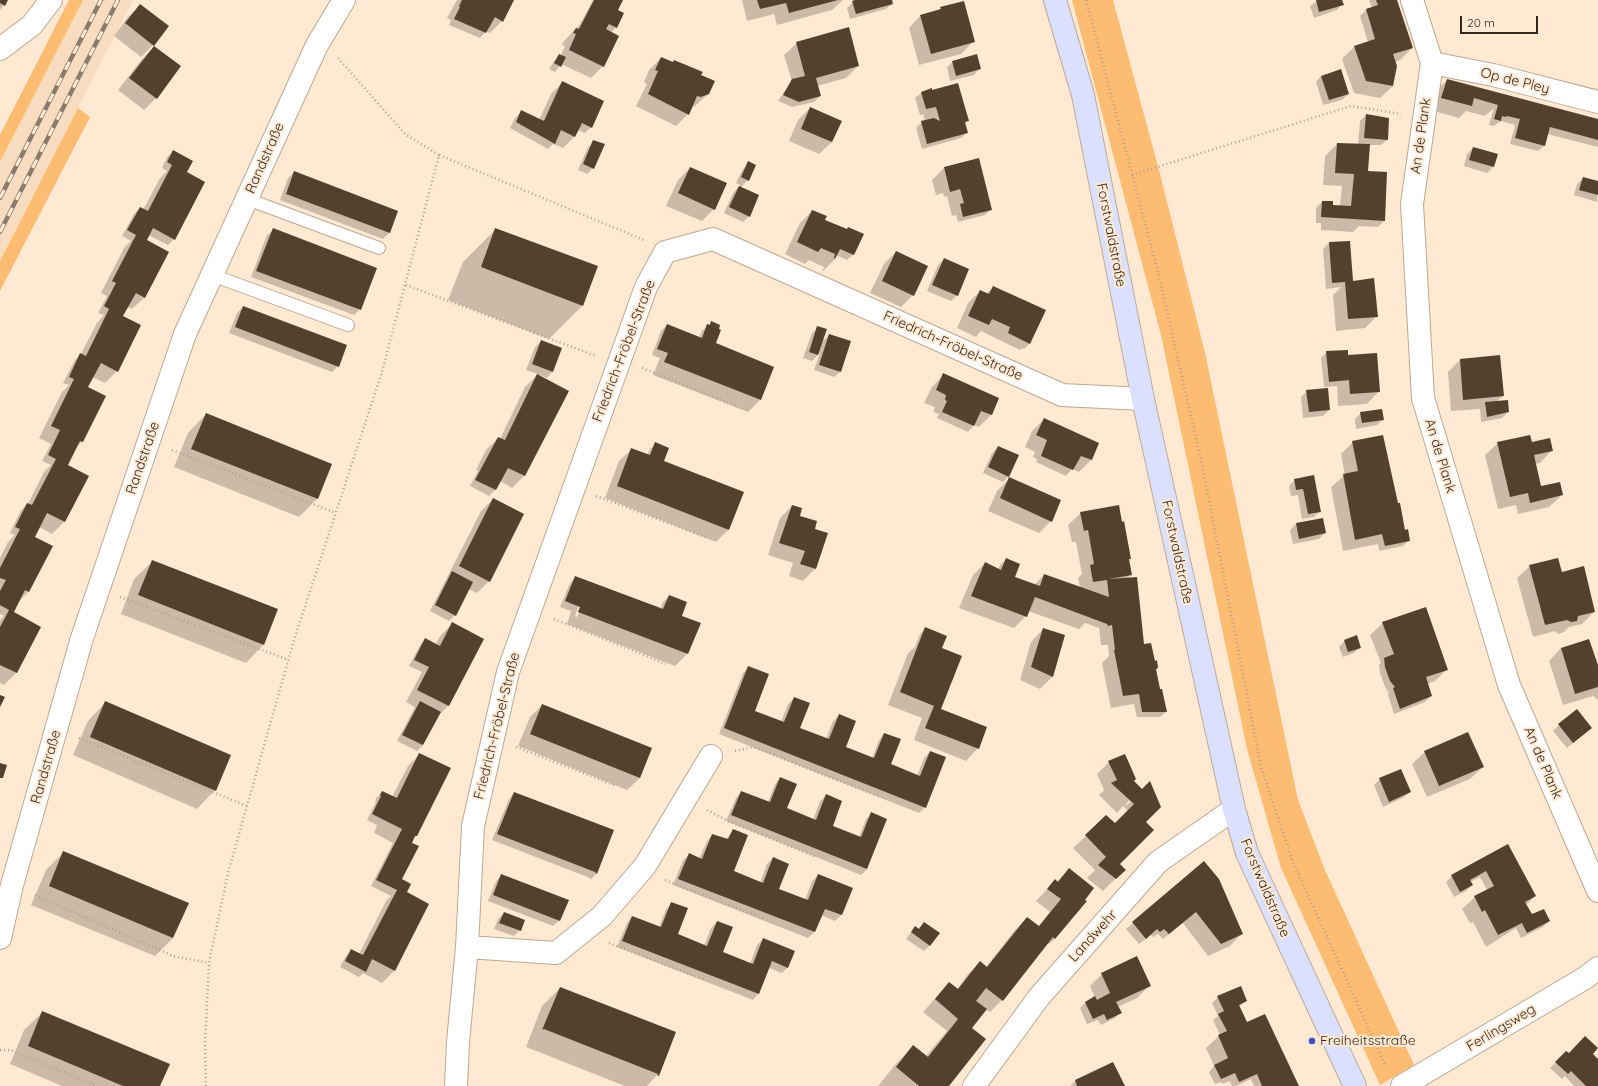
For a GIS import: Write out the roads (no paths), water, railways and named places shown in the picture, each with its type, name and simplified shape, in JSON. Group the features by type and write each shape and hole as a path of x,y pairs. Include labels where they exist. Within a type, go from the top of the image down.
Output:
{"street":[{"path":"0,49 32,25 51,0"},
{"name":"Randstraße","path":"0,938 12,884 82,638 185,334 317,45 344,0"},
{"name":"Forstwaldstraße","path":"1055,0 1083,95 1143,399 1234,809 1247,853 1355,1086"},
{"name":"An de Plank","path":"1412,0 1432,63 1412,204 1423,398 1509,685 1598,891"},
{"name":"Op de Pley","path":"1432,63 1493,75 1598,102"},
{"name":"Friedrich-Fröbel-Straße","path":"456,1086 458,1042 467,947 473,826 508,672 646,287 665,252 713,239 1062,395 1143,399"},
{"path":"467,947 556,953 602,916 645,866 711,756"},
{"name":"Landwehr","path":"974,1086 1039,996 1158,862 1234,809"},
{"name":"Ferlingsweg","path":"1395,1079 1594,979"}],"lane":[{"path":"247,199 379,248"},
{"path":"212,275 348,325"}],"railway":[{"path":"0,198 101,0"},
{"path":"0,232 118,0"}],"place":[{"name":"Freiheitsstraße","path":"1312,1041"}]}
